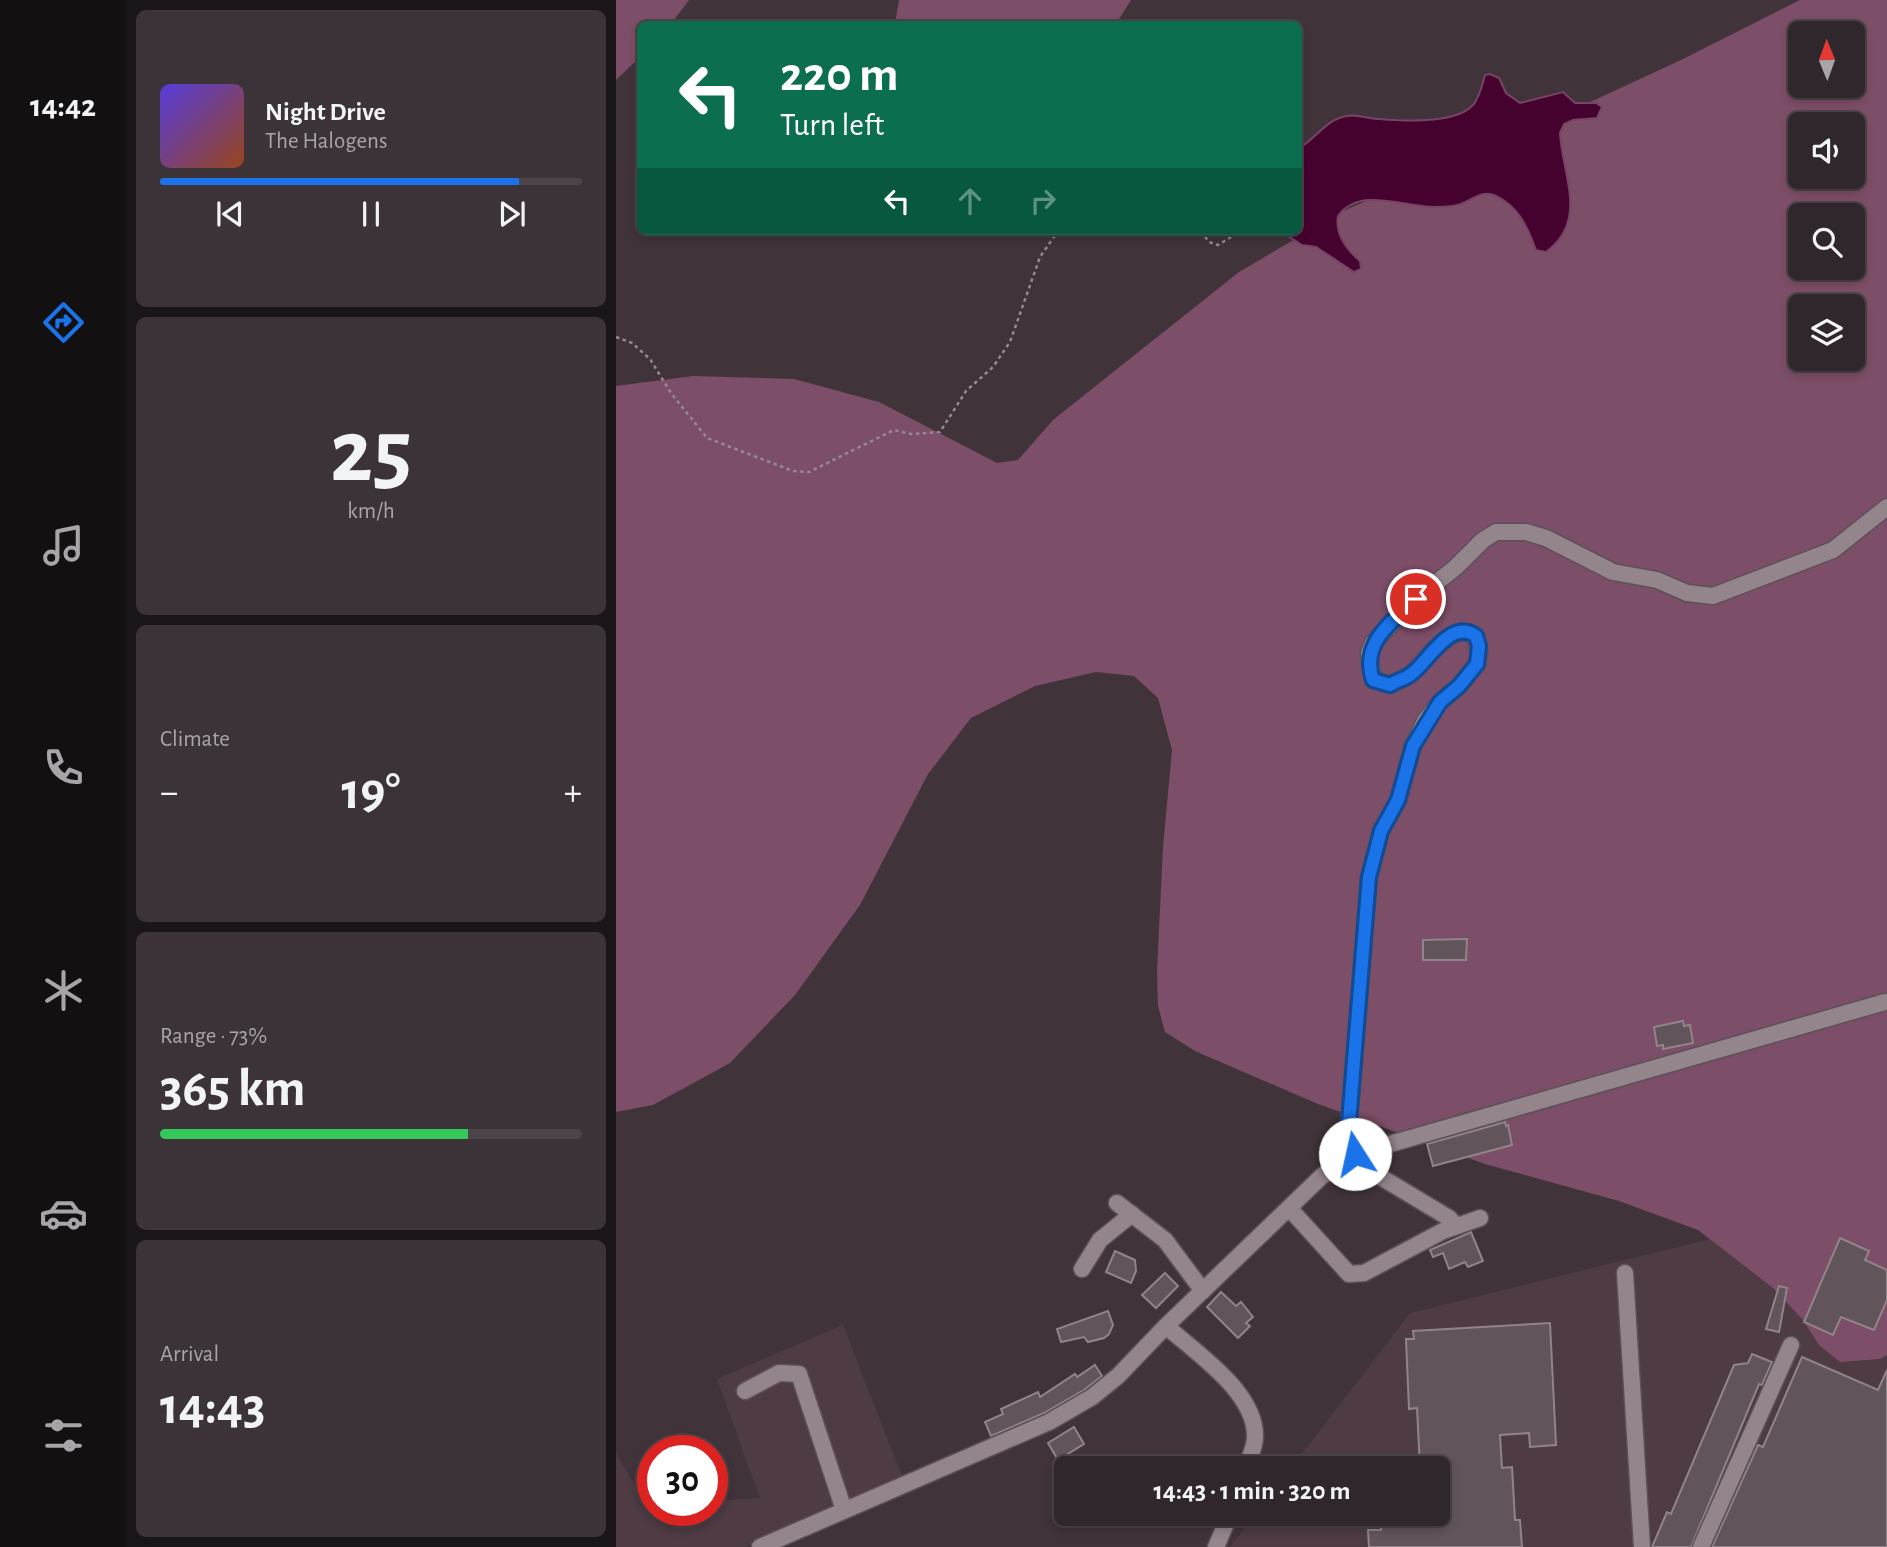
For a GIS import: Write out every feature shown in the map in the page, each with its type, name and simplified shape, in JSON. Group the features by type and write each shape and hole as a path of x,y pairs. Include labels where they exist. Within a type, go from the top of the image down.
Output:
{"street":[{"path":"1352,1156 1349,1122 1369,877 1381,831 1398,800 1413,746 1440,702 1459,686 1477,664 1479,653 1476,636 1471,632 1457,633 1435,648 1412,674 1390,685 1373,680 1370,673 1369,653 1377,638 1416,599 1456,567 1483,540 1496,532 1516,530 1536,535 1613,572 1657,580 1687,593 1713,596 1833,550 1887,508"},
{"path":"760,1547 1049,1422 1091,1397 1118,1376 1166,1326 1322,1176 1352,1156 1885,1002"},
{"path":"1352,1156 1449,1218 1456,1226"},
{"path":"1117,1203 1165,1240 1203,1291"},
{"path":"1289,1208 1349,1274 1364,1273 1456,1226 1480,1218"},
{"path":"1082,1269 1100,1240 1132,1214"},
{"path":"1625,1273 1642,1547"},
{"path":"1166,1326 1223,1376 1251,1412 1255,1440 1250,1456"},
{"path":"1701,1547 1791,1345"},
{"path":"745,1391 779,1373 799,1374 844,1510"},
{"path":"1216,1547 1225,1526"}],"path":[{"path":"616,337 632,343 650,359 671,393 707,438 793,471 809,472 888,432 940,432 965,391 993,367 1010,342 1040,257 1055,235"},
{"path":"1204,235 1209,242 1218,245 1234,235"}],"shaded area":[{"path":"616,0 689,0 673,21 637,21 637,60 616,80"},
{"path":"899,0 1131,0 1118,21 896,21"},
{"path":"1800,0 1887,0 1887,1355 1880,1359 1840,1362 1819,1345 1803,1320 1773,1288 1698,1230 1619,1201 1485,1164 1318,1104 1195,1051 1165,1032 1158,1006 1157,970 1163,847 1172,750 1158,698 1134,676 1096,672 1035,686 971,718 928,774 860,905 795,995 730,1063 653,1105 616,1112 616,386 693,376 794,379 879,402 997,463 1018,460 1053,420 1239,272 1341,212 1556,118 1683,59"},
{"path":"1485,75 1499,78 1506,93 1520,103 1563,92 1575,103 1596,103 1602,107 1597,118 1573,120 1564,124 1560,133 1570,211 1567,226 1546,252 1536,250 1517,212 1491,194 1448,207 1370,200 1347,207 1338,216 1338,229 1343,241 1360,261 1361,269 1354,272 1316,247 1302,245 1287,235 1302,235 1302,146 1327,125 1351,116 1415,120 1455,115 1473,105"},
{"path":"1877,1198 1887,1208 1887,1547 1230,1547 1247,1526 1450,1526 1450,1456 1300,1456 1410,1313"},
{"path":"843,1325 903,1479 745,1547 616,1547 616,1453 637,1489 637,1526 728,1526 728,1500 760,1498 717,1379"}],"building":[{"path":"1467,939 1466,960 1423,960 1423,940"},
{"path":"1683,1021 1684,1026 1690,1025 1693,1043 1663,1049 1663,1045 1657,1046 1654,1027"},
{"path":"1505,1122 1512,1145 1433,1166 1427,1144"},
{"path":"1471,1232 1483,1261 1468,1267 1465,1262 1449,1269 1443,1253 1433,1257 1430,1250"},
{"path":"1840,1238 1869,1251 1865,1260 1887,1270 1887,1300 1874,1330 1841,1317 1833,1335 1804,1322"},
{"path":"1115,1251 1135,1260 1136,1271 1131,1283 1106,1272"},
{"path":"1165,1273 1178,1286 1156,1308 1142,1295"},
{"path":"1779,1286 1787,1288 1779,1332 1766,1329"},
{"path":"1221,1292 1236,1306 1241,1302 1253,1317 1246,1323 1250,1326 1238,1338 1207,1307"},
{"path":"1108,1311 1113,1325 1104,1338 1088,1342 1084,1337 1061,1342 1057,1329"},
{"path":"1550,1323 1556,1445 1530,1447 1529,1433 1500,1435 1502,1468 1512,1467 1515,1520 1520,1520 1522,1547 1369,1547 1368,1530 1381,1530 1381,1526 1450,1526 1450,1456 1419,1456 1417,1408 1409,1409 1406,1339 1414,1339 1413,1331"},
{"path":"1752,1354 1772,1362 1762,1385 1759,1384 1691,1547 1652,1547 1667,1512 1671,1514 1734,1365 1748,1363"},
{"path":"1802,1357 1878,1390 1887,1370 1887,1547 1712,1547 1758,1445 1763,1447"},
{"path":"1095,1365 1102,1376 1084,1390 1044,1413 991,1436 985,1422 1003,1414 1001,1409 1038,1392 1040,1397 1075,1374 1077,1377"},
{"path":"1074,1427 1084,1444 1064,1456 1056,1456 1048,1443"}],"route":[{"path":"1355,1154 1349,1122 1369,877 1381,831 1398,800 1413,746 1440,702 1459,686 1477,664 1479,653 1476,636 1471,632 1457,633 1435,648 1412,674 1390,685 1373,680 1369,653 1373,643 1416,599"}]}
